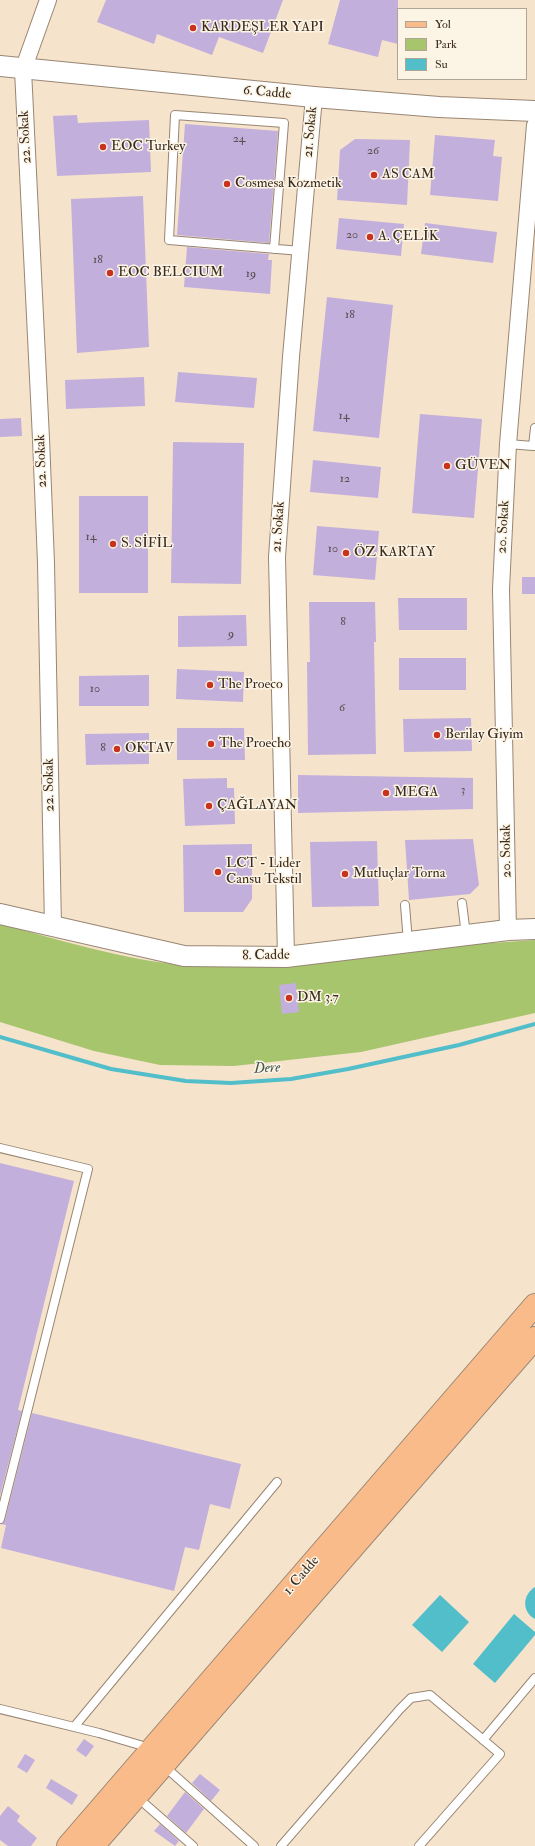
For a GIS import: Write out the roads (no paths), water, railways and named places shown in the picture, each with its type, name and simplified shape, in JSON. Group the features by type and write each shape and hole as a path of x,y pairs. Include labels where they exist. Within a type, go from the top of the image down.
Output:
{"main road":[{"name":"1. Cadde","path":"93,1846 136,1797 158,1757 535,1305"},
{"name":"1. Cadde","path":"68,1846 158,1757 535,1338"}],"street":[{"name":"22. Sokak","path":"48,0 23,70 45,548 53,927"},
{"name":"6. Cadde","path":"0,66 23,70 314,97 439,107 535,111"},
{"name":"21. Sokak","path":"286,957 277,556 291,357 314,97"},
{"name":"20. Sokak","path":"508,930 501,589 508,444 535,125"},
{"name":"8. Cadde","path":"0,914 184,956 286,957 508,930 535,929"}],"lane":[{"path":"274,249 284,123 175,115 169,240 274,249 301,251"},
{"path":"508,444 534,446 535,428"},
{"path":"462,903 466,935"},
{"path":"405,905 408,942"},
{"path":"0,1148 88,1169 0,1520"},
{"path":"74,1727 277,1482"},
{"path":"483,1740 535,1678"},
{"path":"281,1846 400,1709 412,1698 430,1695 500,1754 419,1846"},
{"path":"0,1710 74,1727 158,1757 254,1846"},
{"path":"136,1797 193,1846"}],"water":[{"path":"535,1587 535,1619 528,1612 525,1603 528,1594"},
{"path":"440,1595 469,1622 442,1652 412,1625"},
{"path":"514,1614 535,1632 535,1635 495,1683 473,1664"}],"waterway":[{"name":"Dere","path":"0,1037 111,1069 186,1081 231,1083 291,1079 348,1069 459,1045 535,1024"}],"place":[{"name":"KARDEŞLER YAPI","path":"193,28"},
{"name":"EOC Turkey","path":"103,147"},
{"name":"AS CAM","path":"374,175"},
{"name":"Cosmesa Kozmetik","path":"227,184"},
{"name":"A. ÇELİK","path":"370,237"},
{"name":"EOC BELCIUM","path":"110,273"},
{"name":"GÜVEN","path":"447,466"},
{"name":"S. SİFİL","path":"113,544"},
{"name":"ÖZ KARTAY","path":"346,553"},
{"name":"The Proeco","path":"210,685"},
{"name":"Berilay Giyim","path":"437,735"},
{"name":"The Proecho","path":"211,744"},
{"name":"OKTAV","path":"117,749"},
{"name":"MEGA","path":"386,793"},
{"name":"ÇAĞLAYAN","path":"209,806"},
{"name":"LCT - Lider Cansu Tekstil","path":"218,872"},
{"name":"Mutluçlar Torna","path":"345,874"},
{"name":"DM 3.7","path":"289,998"}]}
